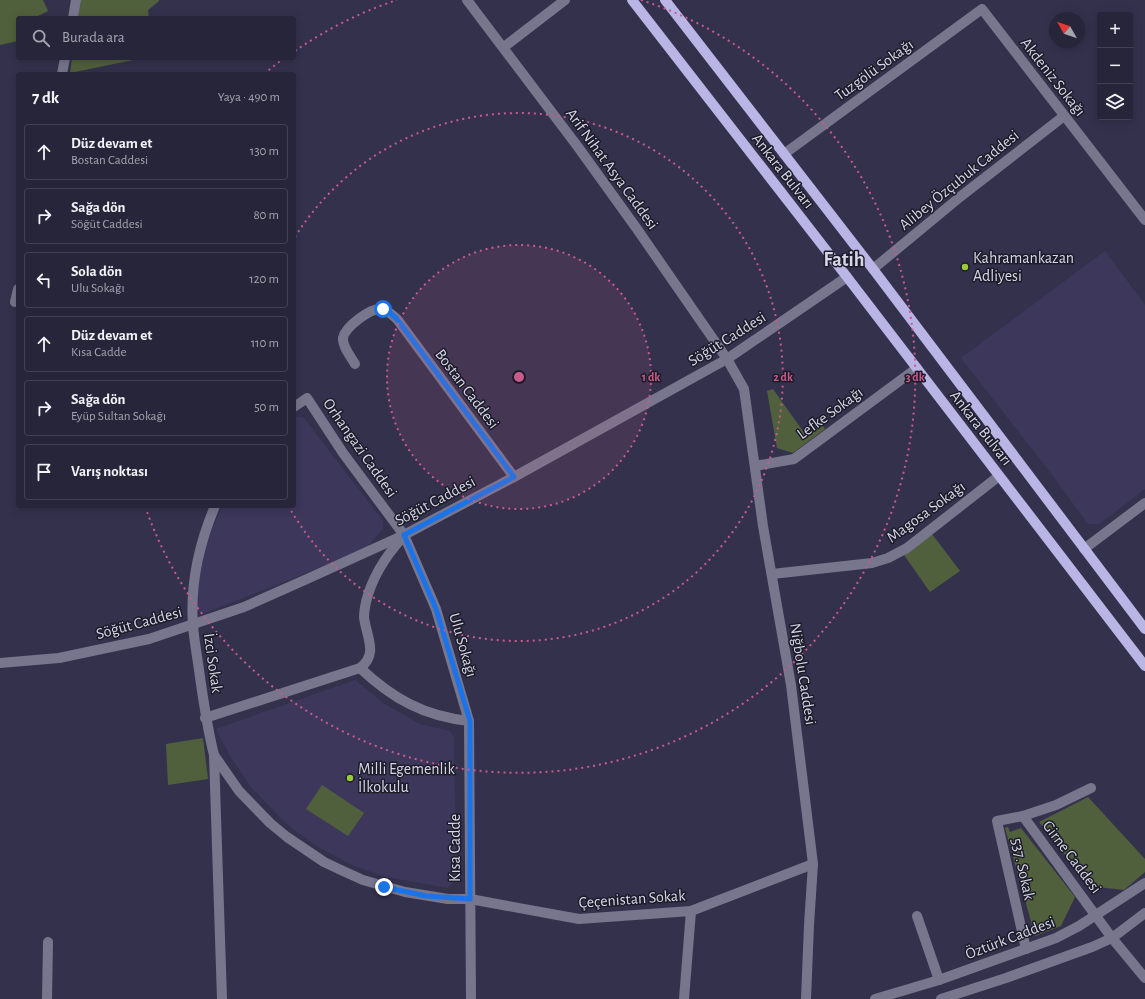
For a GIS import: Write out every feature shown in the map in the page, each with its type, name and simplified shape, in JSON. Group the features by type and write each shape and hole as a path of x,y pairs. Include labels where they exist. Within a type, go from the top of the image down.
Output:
{"main road":[{"name":"Ankara Bulvarı","path":"632,0 847,277 1145,666"},
{"name":"Ankara Bulvarı","path":"665,0 873,269 1145,629"}],"street":[{"path":"73,16 76,0"},
{"name":"Arif Nihat Asya Caddesi","path":"467,0 504,47 632,222 727,359"},
{"path":"504,47 565,0"},
{"name":"Tuzgölü Sokağı","path":"784,154 982,9"},
{"name":"Akdeniz Sokağı","path":"982,9 1145,220"},
{"path":"62,72 65,60"},
{"name":"Alibey Özçubuk Caddesi","path":"873,269 960,197 1064,116"},
{"name":"Söğüt Caddesi","path":"0,664 72,656 149,639 193,625 244,607 404,535 514,477 727,359 847,277"},
{"name":"Bostan Caddesi","path":"355,364 344,344 343,338 346,332 353,324 366,314 377,309 389,312 397,319 514,477"},
{"name":"Niğbolu Caddesi","path":"727,359 744,389 772,574 791,685 814,864 809,925 806,999"},
{"name":"Lefke Sokağı","path":"755,466 794,459 917,368"},
{"name":"Orhangazi Caddesi","path":"296,405 306,398 343,452 404,535"},
{"name":"Magosa Sokağı","path":"772,574 872,563 888,558 907,548 1000,476"},
{"path":"1084,549 1145,503"},
{"name":"İzci Sokak","path":"213,508 197,563 194,583 193,625 205,718 214,754"},
{"path":"205,718 360,668 367,661 370,653 370,644 364,616 370,589 381,564 404,535"},
{"name":"Ulu Sokağı","path":"404,535 436,609 470,721"},
{"path":"360,668 386,690 416,707 449,718 470,721"},
{"name":"Kısa Cadde","path":"470,721 471,999"},
{"path":"214,754 222,999"},
{"name":"Çeçenistan Sokak","path":"214,754 239,791 264,818 287,837 324,862 363,880 384,887 426,896 470,899 579,919 691,911 814,864"},
{"path":"1023,816 1056,805 1091,788"},
{"name":"Girne Caddesi","path":"1023,816 1112,938 1145,978"},
{"name":"537. Sokak","path":"1023,816 997,821 1026,949"},
{"name":"Öztürk Caddesi","path":"875,999 939,980 1056,938 1079,926 1145,883"},
{"path":"684,999 691,911"},
{"path":"941,999 1052,962 1112,938 1145,913"},
{"path":"917,916 939,980"},
{"path":"47,999 48,942"}],"shaded area":[{"path":"1105,251 1145,305 1145,489 1099,524 1088,524 1050,472 961,358"},
{"path":"296,417 304,418 383,521 383,528 367,548 202,614 195,608 204,553 209,536 221,508 296,508"},
{"name":"Milli Egemenlik İlkokulu","path":"355,680 383,703 420,724 450,731 454,738 456,879 448,888 387,877 368,871 350,864 315,845 289,826 251,787 230,756 216,729"}],"green space":[{"path":"0,0 43,0 48,11 38,16 16,16 16,41 0,45"},
{"path":"81,0 159,0 148,10 149,16 78,16"},
{"path":"72,60 133,60 75,72 70,72"},
{"path":"773,389 805,434 821,423 825,429 793,453 777,448 767,391"},
{"path":"932,534 960,571 930,592 904,555"},
{"path":"203,738 208,779 168,785 166,744"},
{"path":"322,785 364,813 348,836 306,809"},
{"path":"1088,797 1145,859 1145,872 1124,890 1089,886 1039,822"},
{"path":"1008,827 1010,832 1021,828 1075,897 1061,926 1035,936 1005,828"}],"place":[{"name":"Kahramankazan Adliyesi","path":"965,267"},
{"name":"Milli Egemenlik İlkokulu","path":"350,778"}],"district":[{"name":"Fatih","path":"844,260"}],"route":[{"path":"383,309 397,319 514,477 404,535 436,609 470,721 470,899 448,899 426,896 384,887"}]}
